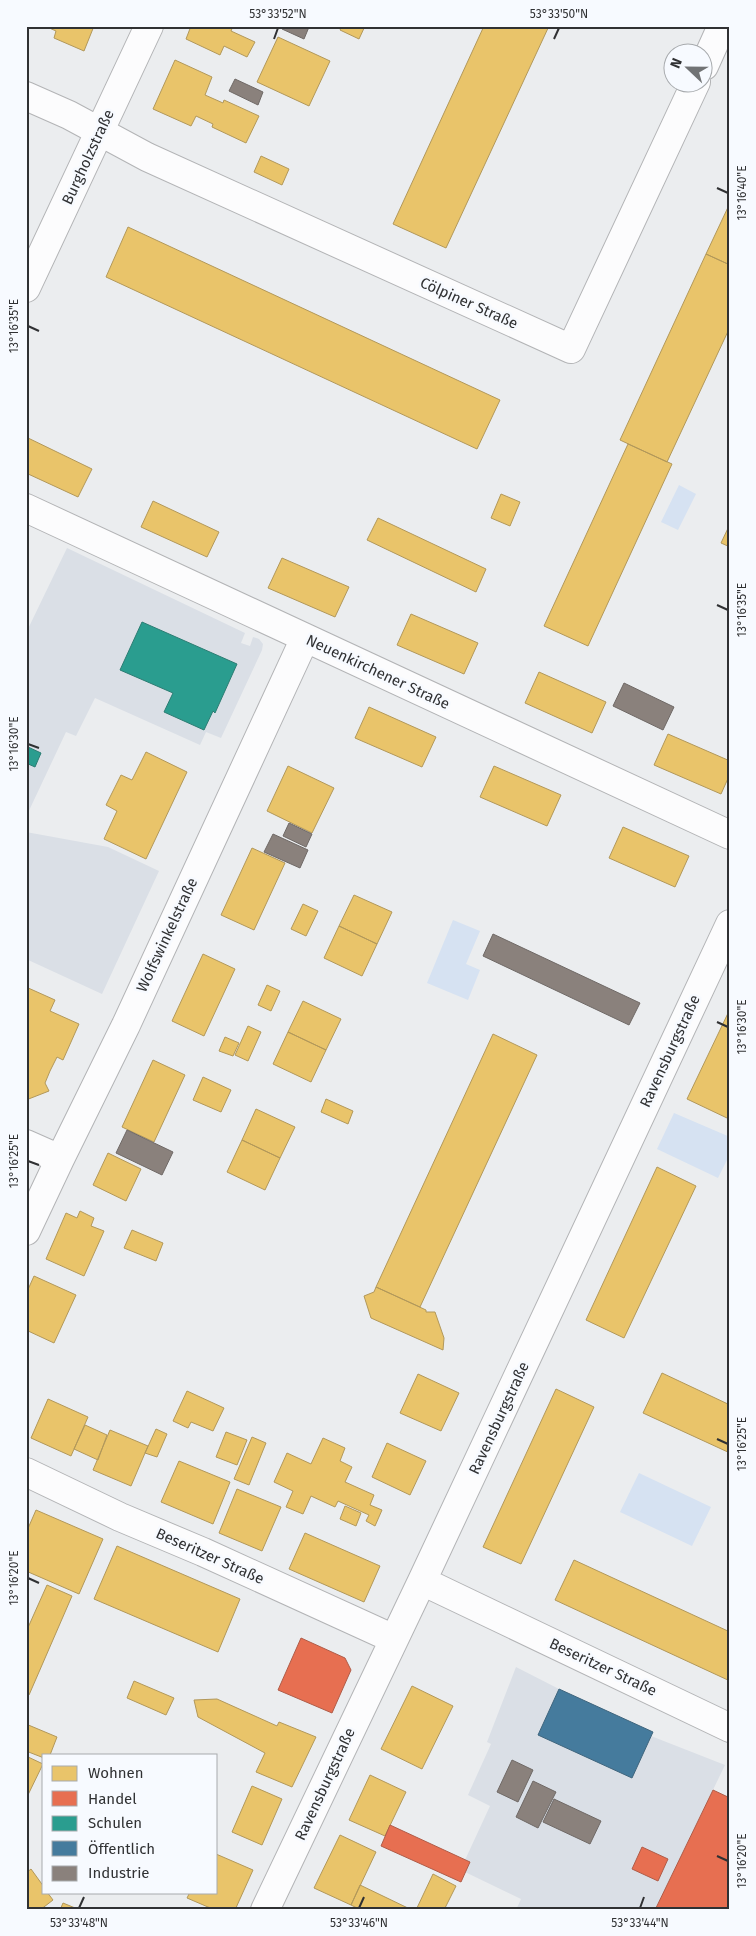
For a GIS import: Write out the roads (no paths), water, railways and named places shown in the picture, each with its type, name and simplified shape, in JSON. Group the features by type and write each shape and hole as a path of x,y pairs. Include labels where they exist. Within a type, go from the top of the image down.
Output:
{"street":[{"name":"Burgholzstraße","path":"26,288 149,26"},
{"path":"714,44 722,26"},
{"name":"Cölpiner Straße","path":"100,132 147,156 571,350 691,92"},
{"path":"26,96 100,132"},
{"name":"Neuenkirchener Straße","path":"26,508 730,835"},
{"name":"Wolfswinkelstraße","path":"26,1232 130,1016 304,638"},
{"name":"Ravensburgstraße","path":"265,1910 422,1581 730,924"},
{"path":"26,1144 60,1159"},
{"name":"Beseritzer Straße","path":"26,1472 120,1517 394,1639"},
{"name":"Beseritzer Straße","path":"422,1581 730,1728"}]}
